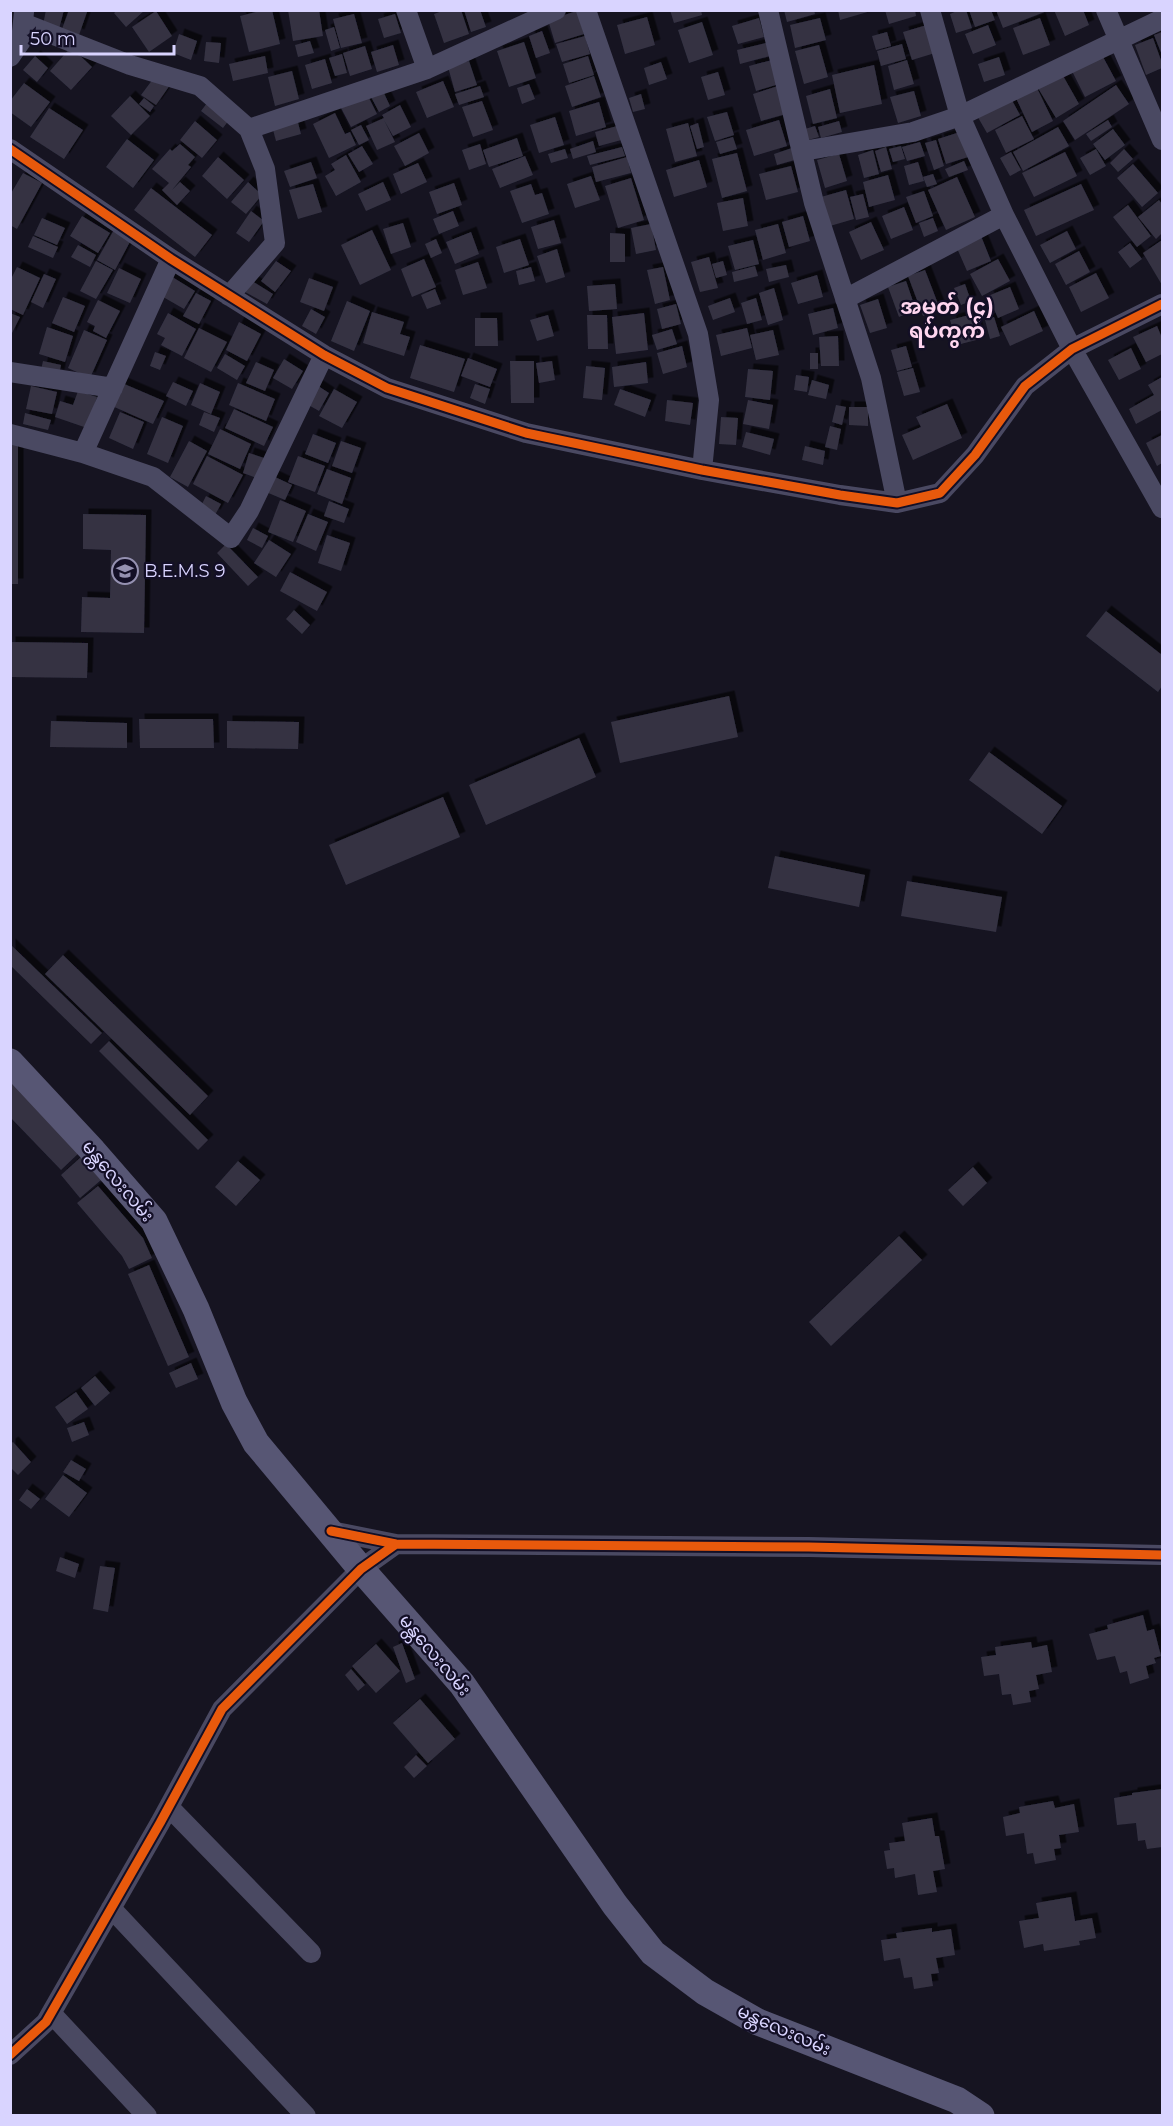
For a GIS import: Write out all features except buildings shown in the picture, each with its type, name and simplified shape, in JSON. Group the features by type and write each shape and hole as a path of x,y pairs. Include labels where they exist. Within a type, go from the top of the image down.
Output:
{"main road":[{"name":"မန္တလေးလမ်း","path":"10,1062 93,1151 153,1221 196,1309 234,1402 256,1443 361,1569 462,1684 615,1905 653,1953 705,1992 758,2022 957,2100 981,2115"}],"street":[{"path":"406,10 427,69"},
{"path":"249,129 427,69 556,10"},
{"path":"586,10 698,334 709,400 702,470"},
{"path":"768,10 814,203 871,378 897,503"},
{"path":"1106,10 1162,140"},
{"path":"937,13 960,116 1004,215 1072,349 1162,508"},
{"path":"10,57 21,41 23,17 130,65 200,86 249,129 265,169 275,243 229,296"},
{"path":"803,151 913,132 960,116 1162,19"},
{"path":"10,149 171,260 324,355 387,388 526,433 702,470 897,503 940,493 975,455 1025,387 1072,349 1162,304"},
{"path":"845,299 1004,215"},
{"path":"83,453 171,260"},
{"path":"10,434 83,453 153,477 231,538 249,512 324,355"},
{"path":"10,372 113,388"},
{"path":"331,1531 396,1544 809,1547 1162,1555"},
{"path":"10,2055 46,2022 222,1710 361,1569 396,1544"},
{"path":"169,1807 310,1953"},
{"path":"111,1908 306,2115"},
{"path":"51,2013 147,2115"}],"cycle path":[{"path":"10,149 171,259 324,355 387,388 526,433 702,470 897,503 940,493 975,455 1025,386 1072,349 1162,304"},
{"path":"331,1531 396,1544 809,1547 1162,1555"},
{"path":"10,2055 46,2022 160,1823 222,1709 361,1569 396,1544"}],"place":[{"name":"B.E.M.S 9","path":"125,571"}],"district":[{"name":"အမှတ် (၄) ရပ်ကွက်","path":"947,318"}]}
